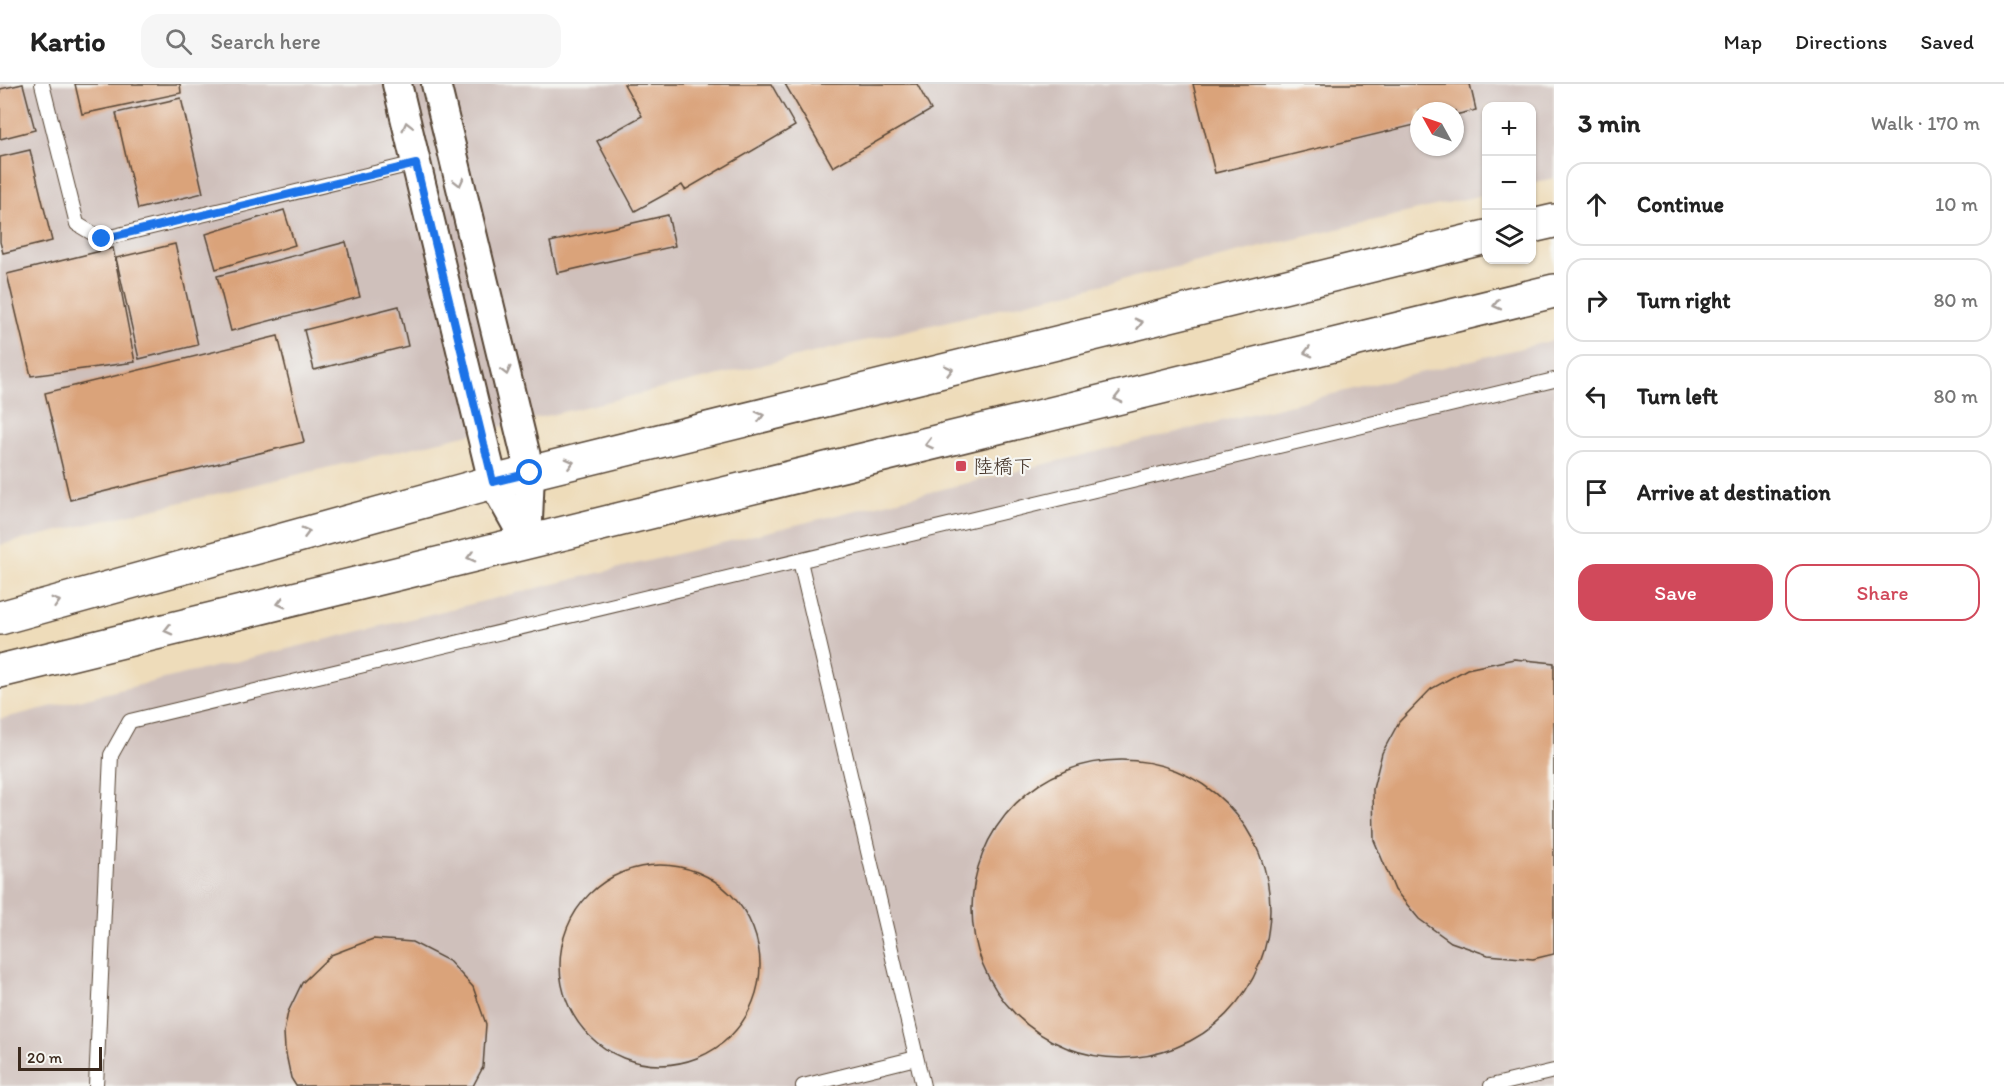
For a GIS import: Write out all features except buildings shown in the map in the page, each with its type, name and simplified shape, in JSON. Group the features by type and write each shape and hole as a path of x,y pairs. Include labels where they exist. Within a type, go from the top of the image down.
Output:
{"street":[{"path":"397,84 493,482 527,543"},
{"path":"436,84 530,473 527,543"},
{"path":"1536,225 1554,221"},
{"path":"0,618 209,558 493,482 1482,238"},
{"path":"0,671 1554,291"}],"lane":[{"path":"42,84 77,224 102,239 416,164"},
{"path":"96,1086 111,755 130,721 1554,380"},
{"path":"800,561 923,1086"},
{"path":"803,1086 916,1058"},
{"path":"1491,1086 1511,1084 1554,1071"}],"shaded area":[{"path":"0,84 1554,84 1554,178 1536,182 1536,102 1482,102 1482,195 0,545"},
{"path":"1554,340 1554,1086 0,1086 0,719"}],"place":[{"name":"陸橋下","path":"961,466"}],"route":[{"path":"102,239 416,164 493,482 530,473"}]}
